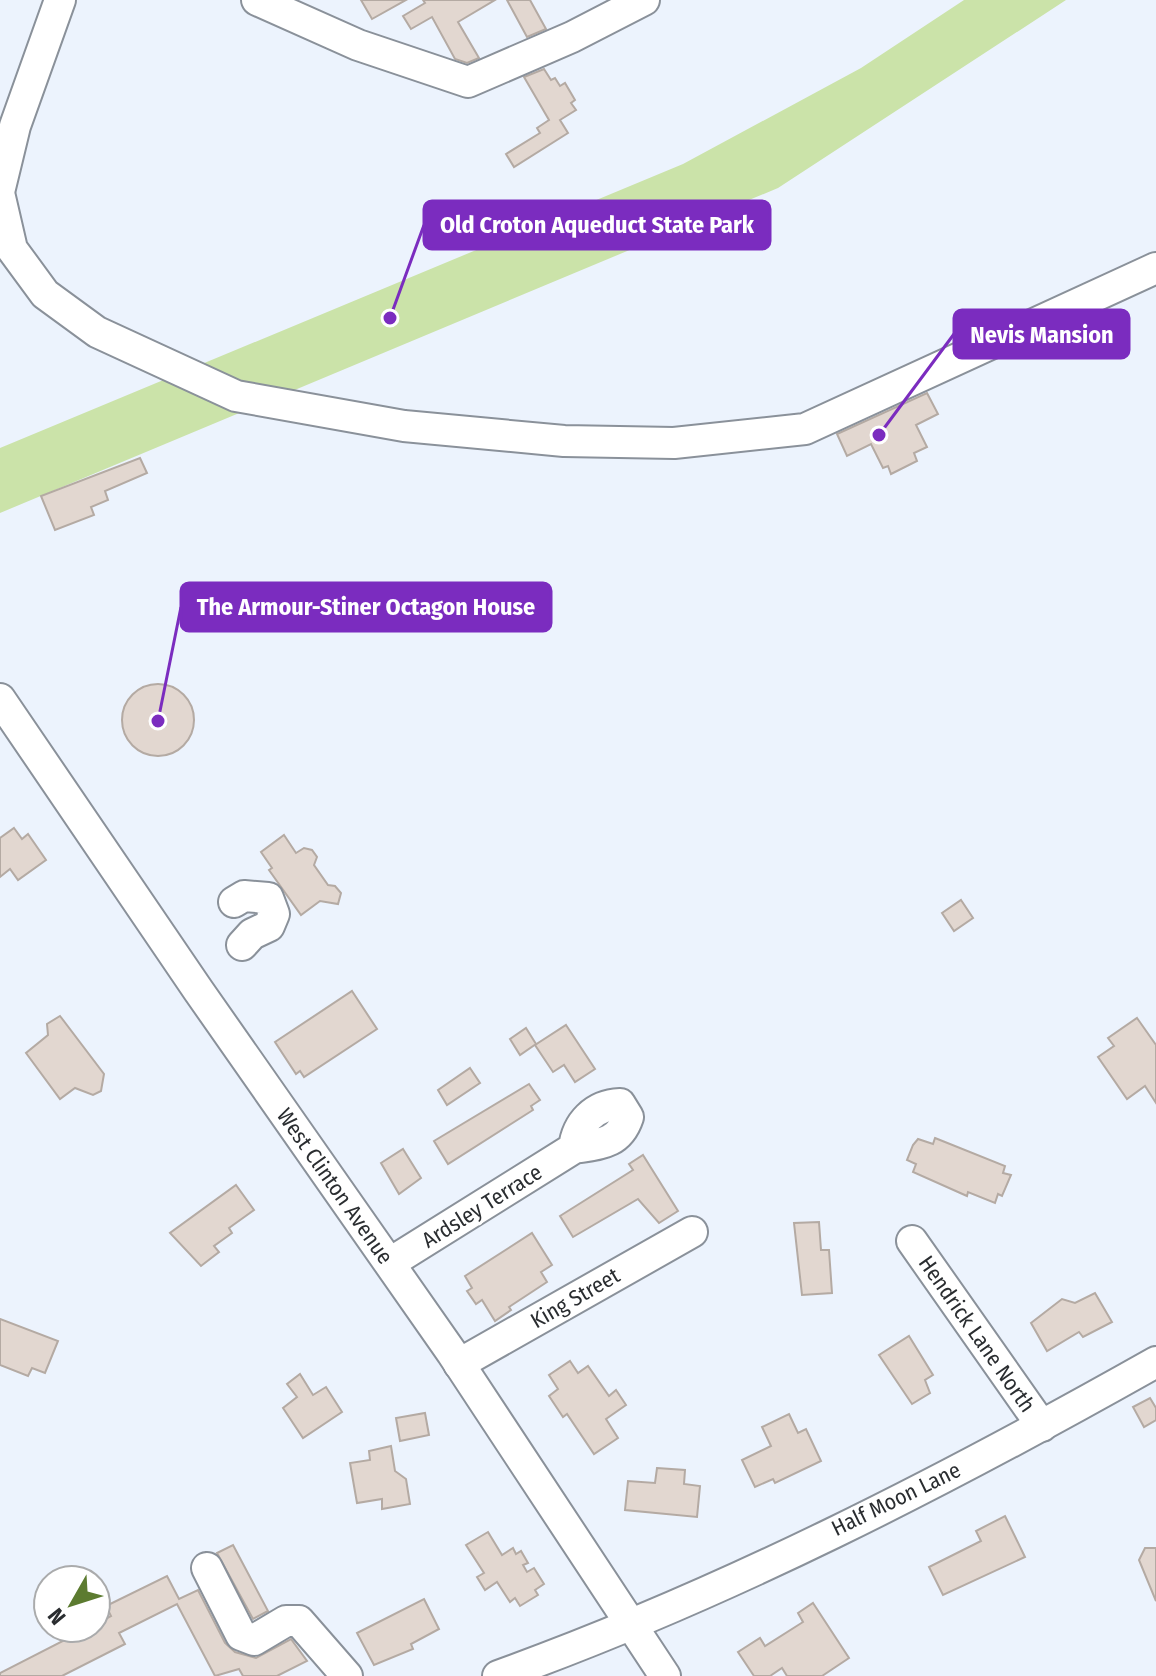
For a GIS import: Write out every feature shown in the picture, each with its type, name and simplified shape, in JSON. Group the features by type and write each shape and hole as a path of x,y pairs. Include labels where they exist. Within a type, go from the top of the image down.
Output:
{"street":[{"path":"0,188 15,126 60,0"},
{"path":"257,0 358,45 468,82 572,37 644,0"},
{"path":"0,197 12,249 45,294 97,332 236,396 404,426 564,441 674,443 805,429 1156,268"},
{"name":"West Clinton Avenue","path":"0,699 459,1364 665,1676"},
{"path":"234,902 244,896 268,898 274,914 269,926 252,934 242,945"},
{"name":"Ardsley Terrace","path":"390,1263 574,1148"},
{"name":"King Street","path":"459,1364 692,1232"},
{"name":"Hendrick Lane North","path":"912,1241 1042,1426"},
{"name":"Half Moon Lane","path":"498,1676 631,1627 1042,1426 1156,1362"},
{"path":"207,1568 241,1635 254,1640 286,1621 299,1621 347,1676"}],"green space":[{"path":"964,0 1066,0 778,188 0,513 0,448 683,164 861,68"}],"building":[{"path":"361,0 406,0 372,19"},
{"path":"423,0 495,0 458,22 479,58 467,63 455,59 432,17 411,29 403,16 425,3"},
{"path":"507,0 530,0 546,29 527,37"},
{"path":"544,69 551,80 555,78 560,86 565,83 575,100 571,103 576,110 560,120 568,133 514,167 506,154 540,133 537,128 549,120 524,77"},
{"path":"927,393 938,414 916,425 927,447 914,453 917,461 891,474 888,466 883,468 871,444 847,456 837,434"},
{"path":"140,458 147,473 105,491 108,500 91,507 94,515 55,530 41,496"},
{"path":"151,684 165,684 184,694 194,713 194,727 184,746 165,756 151,756 132,746 122,727 122,713 132,694"},
{"path":"14,828 22,839 28,834 46,860 18,880 10,869 0,877 0,838"},
{"path":"284,835 296,853 304,848 312,850 317,857 314,865 328,885 335,886 341,893 338,904 320,901 301,915 269,870 272,868 261,852"},
{"path":"961,900 973,918 954,931 942,913"},
{"path":"352,991 377,1029 304,1077 300,1071 296,1074 275,1042"},
{"path":"60,1016 104,1074 101,1091 93,1095 75,1088 60,1099 26,1053 48,1035 47,1024"},
{"path":"1137,1018 1156,1045 1156,1103 1145,1086 1127,1099 1098,1057 1114,1046 1108,1038"},
{"path":"566,1025 595,1069 575,1082 564,1065 553,1072 535,1045"},
{"path":"526,1028 536,1044 520,1055 510,1039"},
{"path":"470,1068 480,1083 447,1105 438,1090"},
{"path":"529,1084 540,1100 531,1106 533,1110 448,1164 434,1141"},
{"path":"935,1138 1005,1166 1003,1173 1011,1175 1002,1196 998,1194 995,1203 968,1192 967,1196 913,1172 916,1164 907,1160 913,1145 918,1139 933,1144"},
{"path":"403,1149 421,1178 399,1194 381,1163"},
{"path":"643,1155 678,1211 659,1223 638,1199 573,1237 560,1216 633,1170 629,1164"},
{"path":"236,1185 254,1210 229,1228 232,1233 214,1246 219,1252 201,1266 170,1233"},
{"path":"819,1222 821,1250 829,1250 832,1293 802,1295 794,1223"},
{"path":"532,1233 552,1265 541,1272 547,1282 509,1307 511,1310 495,1321 482,1300 476,1304 467,1291 472,1288 465,1276"},
{"path":"1095,1293 1112,1322 1083,1337 1079,1332 1047,1351 1031,1323 1062,1299 1075,1303"},
{"path":"0,1319 58,1341 45,1373 32,1368 28,1376 0,1365"},
{"path":"909,1336 933,1375 925,1380 930,1393 912,1404 879,1355"},
{"path":"570,1361 578,1373 588,1366 609,1396 616,1390 626,1405 606,1419 618,1438 594,1454 567,1414 563,1417 549,1396 558,1389 549,1375"},
{"path":"300,1374 313,1395 326,1387 342,1412 303,1438 283,1408 297,1397 287,1384"},
{"path":"1150,1398 1156,1408 1156,1420 1144,1427 1133,1407"},
{"path":"425,1413 429,1435 400,1441 396,1418"},
{"path":"789,1414 798,1433 806,1429 821,1461 775,1483 773,1479 755,1487 742,1460 771,1446 762,1427"},
{"path":"391,1446 395,1471 406,1479 410,1504 382,1509 382,1499 357,1503 350,1463 370,1460 369,1451"},
{"path":"657,1468 685,1470 684,1484 700,1486 697,1517 625,1510 628,1481 655,1483"},
{"path":"1005,1516 1025,1557 943,1595 929,1567 981,1541 976,1531"},
{"path":"488,1532 502,1555 513,1548 516,1554 521,1551 528,1563 523,1565 527,1572 534,1568 544,1584 535,1590 538,1595 520,1606 515,1598 510,1602 497,1582 485,1590 477,1577 484,1573 466,1545"},
{"path":"233,1545 268,1611 253,1619 217,1553"},
{"path":"1145,1548 1156,1548 1156,1601 1139,1560"},
{"path":"167,1576 179,1599 198,1590 225,1643 235,1652 256,1658 291,1639 307,1661 277,1676 243,1676 239,1669 215,1676 177,1604 119,1633 125,1644 62,1676 0,1676 0,1673 57,1644 112,1644 112,1603"},
{"path":"424,1599 439,1629 411,1644 413,1649 374,1665 357,1633"},
{"path":"813,1603 849,1658 822,1676 787,1676 782,1668 770,1676 754,1676 738,1652 760,1638 765,1646 803,1622 798,1613"}],"place":[{"name":"Old Croton Aqueduct State Park","path":"390,318"},
{"name":"Nevis Mansion","path":"879,435"},
{"name":"The Armour-Stiner Octagon House","path":"158,721"}]}
